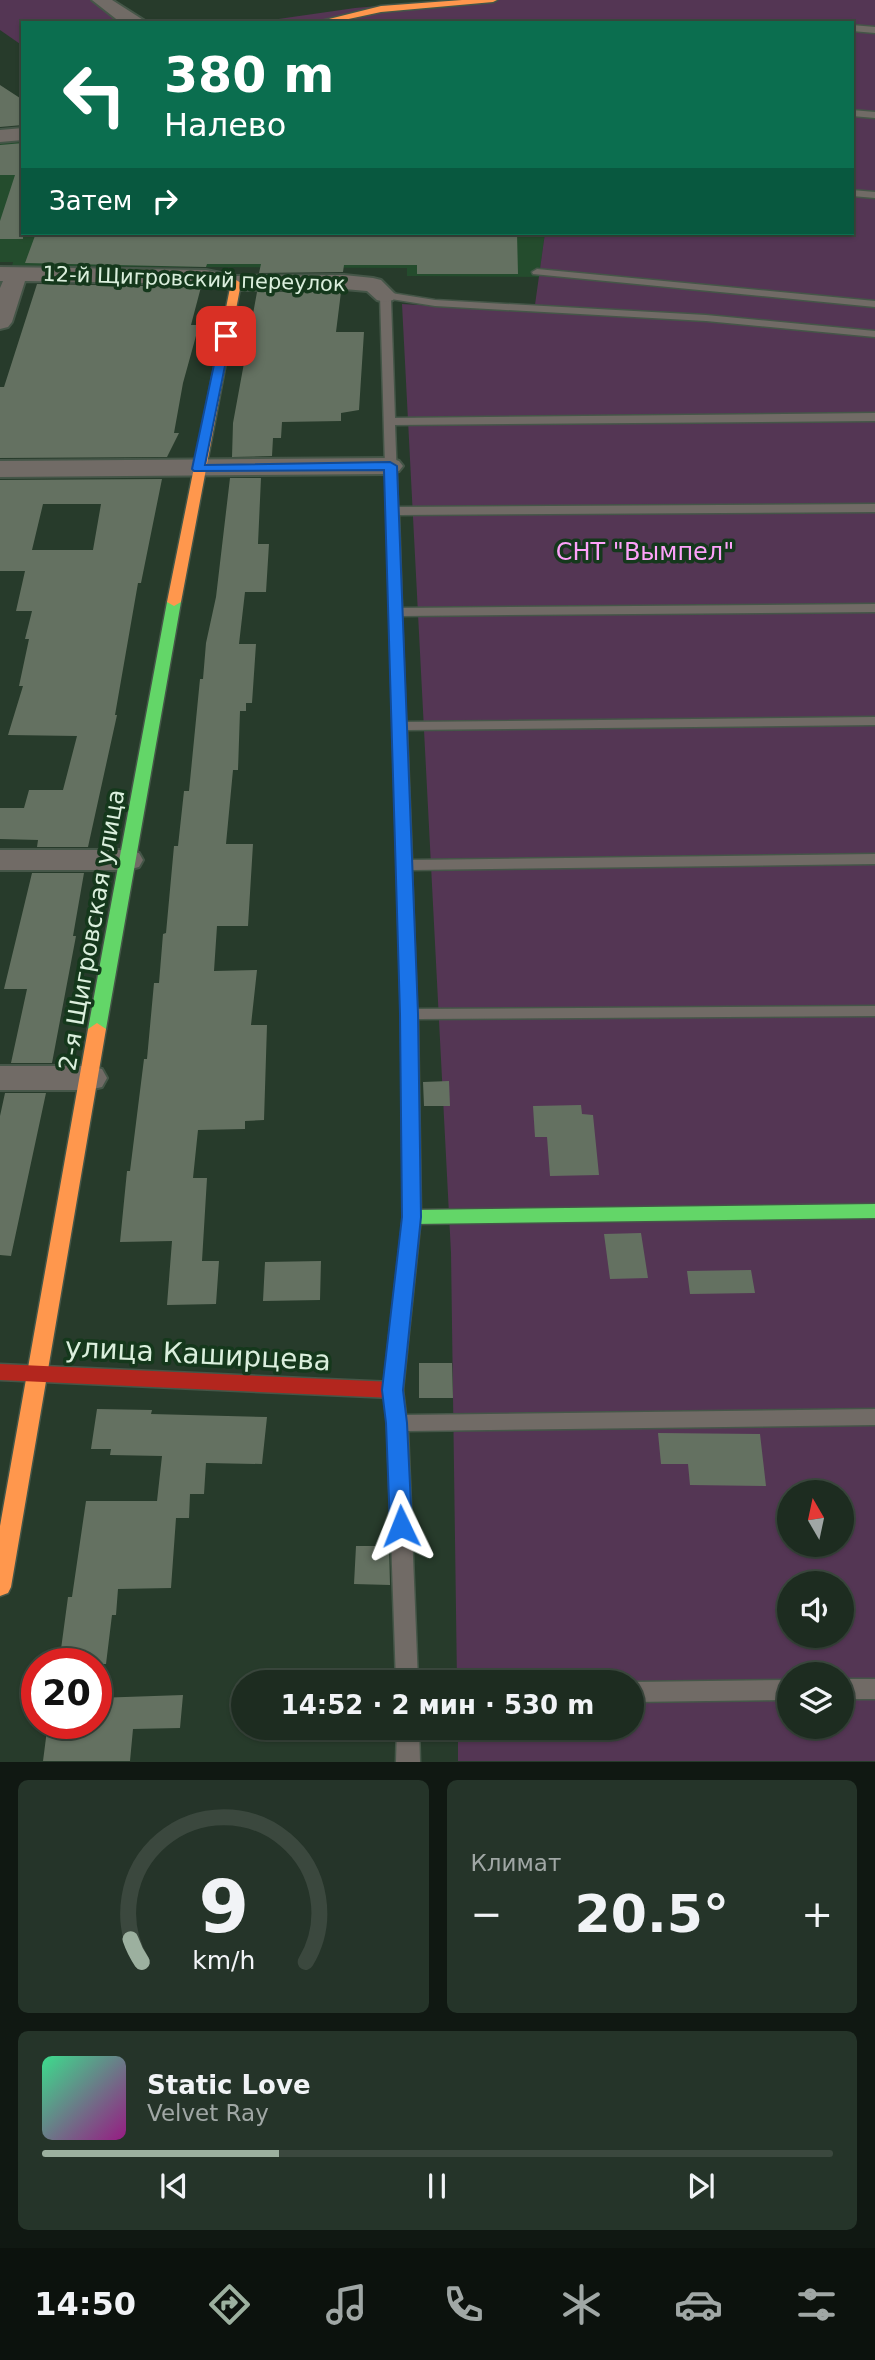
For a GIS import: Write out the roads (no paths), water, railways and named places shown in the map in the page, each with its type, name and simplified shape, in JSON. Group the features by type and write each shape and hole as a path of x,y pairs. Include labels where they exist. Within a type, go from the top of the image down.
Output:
{"street":[{"path":"101,0 134,21"},
{"path":"323,21 347,13 383,8 493,0"},
{"path":"0,136 21,134"},
{"path":"0,322 8,274"},
{"name":"12-й Щигровский переулок","path":"8,274 206,277 236,282 344,282 373,285 385,295"},
{"name":"2-я Щигровская улица","path":"0,1587 127,860 198,469 236,282"},
{"path":"0,469 390,466"},
{"path":"0,860 127,860"},
{"path":"0,1078 89,1078"},
{"path":"412,1217 875,1211"},
{"name":"улица Каширцева","path":"0,1372 393,1390"}],"lane":[{"path":"854,28 875,30"},
{"path":"854,113 875,115"},
{"path":"854,193 875,195"},
{"path":"537,272 875,304"},
{"path":"407,1670 397,1423 393,1390 412,1217 409,1014 385,295 435,303 706,318 875,334"},
{"path":"389,422 875,417"},
{"path":"392,511 875,508"},
{"path":"397,612 875,608"},
{"path":"399,726 875,721"},
{"path":"403,865 875,859"},
{"path":"409,1014 875,1011"},
{"path":"397,1423 875,1417"},
{"path":"854,1689 875,1689"},
{"path":"644,1692 777,1690"},
{"path":"408,1740 408,1762"}],"park label":[{"name":"СНТ \"Вымпел\"","path":"645,552"}]}
